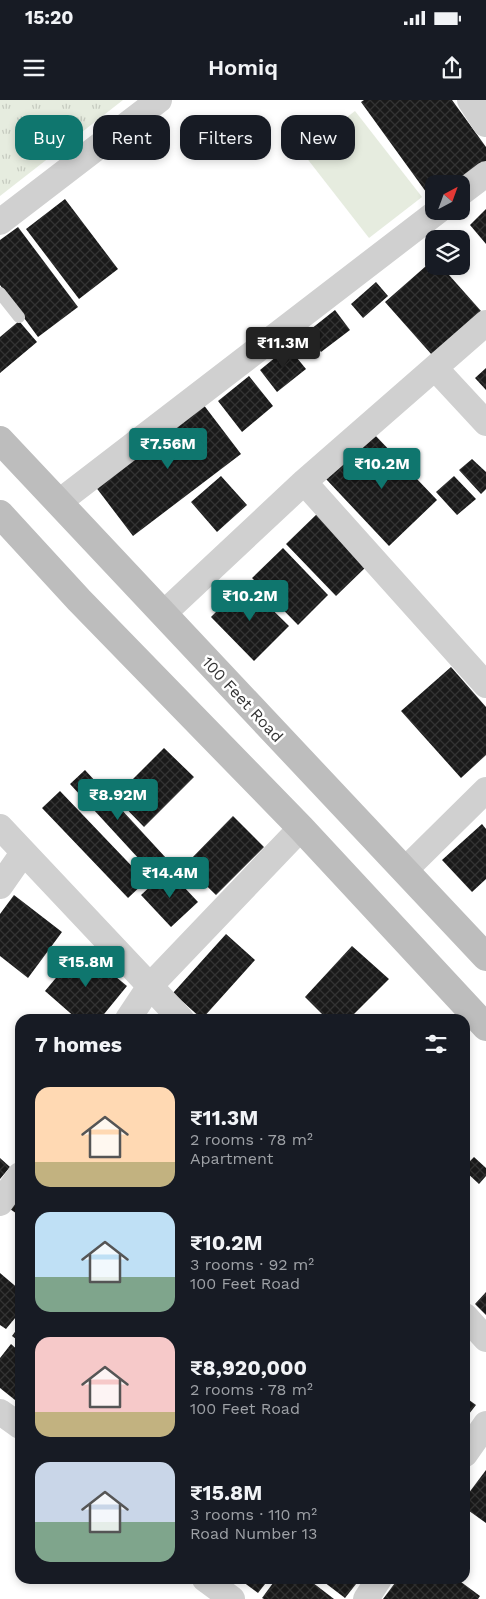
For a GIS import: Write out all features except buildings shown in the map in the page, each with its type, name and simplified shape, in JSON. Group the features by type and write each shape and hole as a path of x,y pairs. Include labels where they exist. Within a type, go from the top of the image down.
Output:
{"main road":[{"name":"100 Feet Road","path":"0,440 486,957"},
{"path":"0,514 79,600 301,828 486,1027"}],"street":[{"path":"0,222 159,100"},
{"path":"471,100 486,123"},
{"path":"470,186 486,174"},
{"path":"59,502 426,220"},
{"path":"162,614 304,482 486,323"},
{"path":"435,368 486,423"},
{"path":"304,482 486,685"},
{"path":"405,870 486,790"},
{"path":"0,827 176,1014"},
{"path":"131,1014 150,986 301,828"},
{"path":"0,886 23,853"},
{"path":"0,1204 15,1182"},
{"path":"470,1321 486,1339"},
{"path":"0,1412 15,1422"},
{"path":"470,1447 486,1424"},
{"path":"212,1584 232,1599"},
{"path":"366,1599 376,1584"}],"lane":[{"path":"0,293 19,317"}],"green space":[{"path":"0,100 123,100 104,115 93,115 93,123 83,131 83,115 15,115 15,160 46,160 0,196"},
{"path":"355,111 422,197 369,238 308,160 355,160 355,115 350,115"}]}
